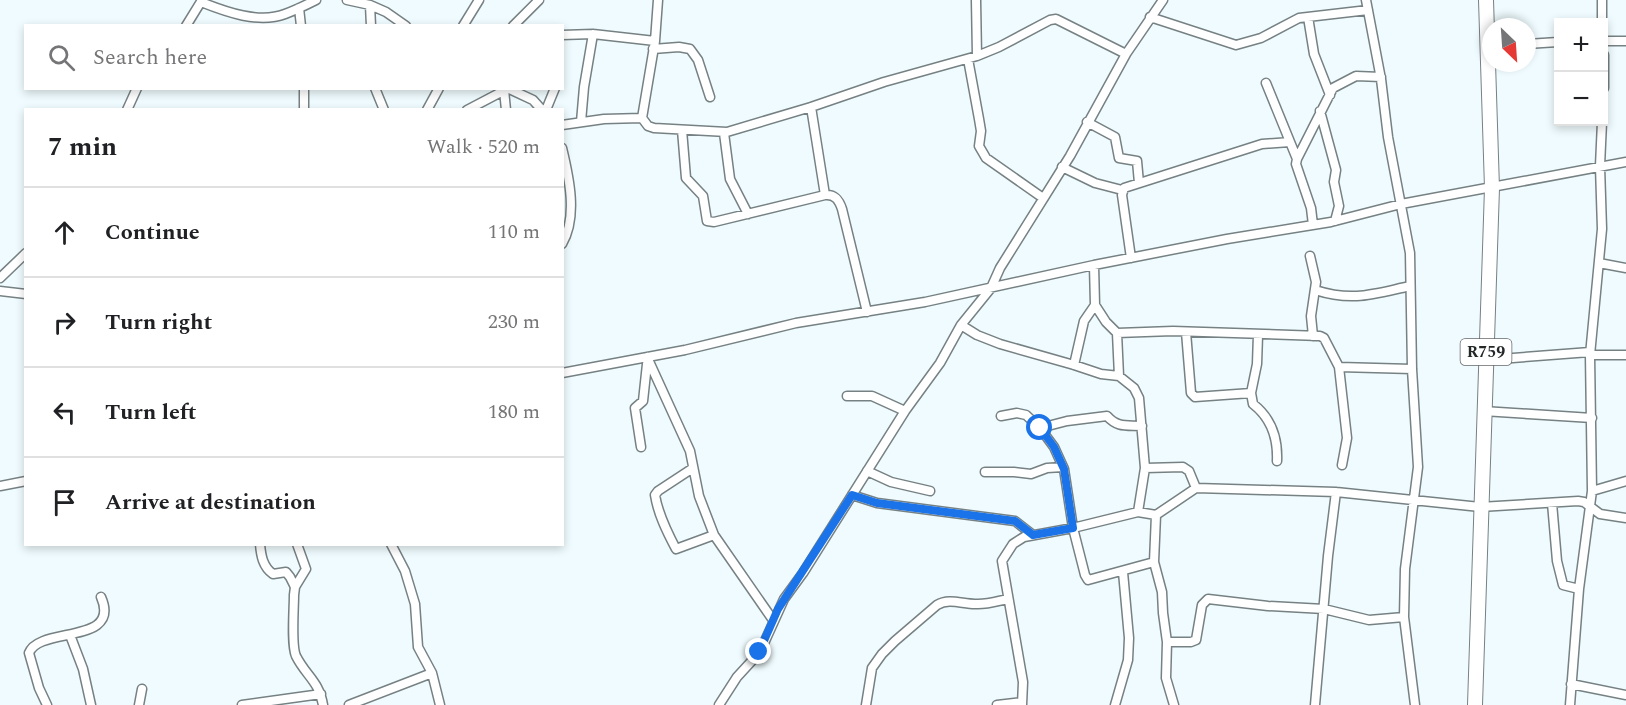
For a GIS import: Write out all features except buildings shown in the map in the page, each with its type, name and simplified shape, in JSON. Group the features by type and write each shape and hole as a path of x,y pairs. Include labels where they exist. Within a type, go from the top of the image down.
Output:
{"main road":[{"name":"R759","path":"1486,0 1487,18"},
{"name":"R759","path":"1475,705 1492,188 1490,72"}],"street":[{"path":"187,24 202,1 222,10 267,22 316,0"},
{"path":"346,0 370,5 386,12 403,24"},
{"path":"382,0 386,12"},
{"path":"464,24 479,0"},
{"path":"515,24 539,0"},
{"path":"658,0 654,45 642,118 648,126 654,128 724,133 884,82 977,56 999,47 1044,21 1056,19 1126,54"},
{"path":"976,0 977,56"},
{"path":"719,705 730,687 762,647 778,609 905,411 939,363 962,325 991,288 997,273 1126,54 1163,0"},
{"path":"1366,0 1410,253 1412,369 1418,467 1405,569 1404,617 1415,705"},
{"path":"1602,0 1602,18"},
{"path":"370,5 371,24"},
{"path":"299,8 301,24"},
{"path":"1150,17 1236,45 1262,38 1293,20 1308,16 1368,10"},
{"path":"1308,16 1314,54 1330,95"},
{"path":"581,122 593,34"},
{"path":"564,35 593,34 690,49 698,60 710,97"},
{"path":"1608,41 1626,41"},
{"path":"1536,43 1554,42"},
{"path":"968,59 980,119 979,146 982,153 986,159 1043,198"},
{"path":"1313,225 1311,208 1296,164 1297,159 1335,86 1353,76 1381,77"},
{"path":"1266,83 1297,159"},
{"path":"128,108 136,90"},
{"path":"304,90 304,108"},
{"path":"376,90 383,108"},
{"path":"428,108 438,90"},
{"path":"471,108 504,90"},
{"path":"506,90 506,108"},
{"path":"508,90 533,100 542,108"},
{"path":"545,108 554,90"},
{"path":"811,107 825,195"},
{"path":"1320,111 1336,170 1334,182 1339,206 1335,221"},
{"path":"564,125 604,118 642,118"},
{"path":"1087,122 1115,137 1119,158 1137,161 1139,183"},
{"path":"1569,705 1579,589 1592,491 1590,354 1602,229 1600,166 1602,126"},
{"path":"682,130 685,174 688,181 703,196 706,219 714,222 825,195 834,196 840,203 867,312"},
{"path":"724,133 730,178 748,214"},
{"path":"1062,166 1095,183 1122,190 1262,144 1290,142"},
{"path":"564,159 571,202 564,237"},
{"path":"564,373 647,359 786,325 925,302 1094,265 1335,221 1401,204 1626,162"},
{"path":"1122,190 1131,258"},
{"path":"0,278 24,255"},
{"path":"1310,256 1315,272 1316,290 1311,316 1313,336"},
{"path":"1599,263 1626,268"},
{"path":"1094,265 1095,305 1106,322 1117,333 1119,376"},
{"path":"1316,290 1335,296 1348,297 1365,296 1410,286"},
{"path":"0,291 24,294"},
{"path":"1074,364 1084,321 1095,305"},
{"path":"962,325 1000,344 1074,364 1101,374 1119,376 1134,388 1139,398 1144,468 1138,512"},
{"path":"1117,333 1186,332 1324,338 1339,367 1347,438 1342,465"},
{"path":"1186,332 1191,393 1195,398 1251,393"},
{"path":"1258,335 1257,364 1251,393 1253,404 1262,412 1275,437 1277,461"},
{"path":"1486,360 1590,354 1626,356"},
{"path":"641,447 635,408 644,399 647,359"},
{"path":"647,359 690,451 699,496 714,535 773,620"},
{"path":"1339,367 1412,369"},
{"path":"846,396 872,396 905,411"},
{"path":"1483,411 1592,418"},
{"path":"1001,416 1017,413 1026,415 1040,428 1054,447 1063,467 1073,528 1085,575 1089,580 1154,562"},
{"path":"1040,428 1067,421 1107,416 1114,424 1142,426"},
{"path":"985,472 1031,474 1047,468 1063,467"},
{"path":"1144,468 1183,467 1189,471 1196,488"},
{"path":"693,468 658,491 656,501 676,549 714,535"},
{"path":"867,471 891,482 930,491"},
{"path":"0,486 24,481"},
{"path":"1592,491 1626,481"},
{"path":"997,705 1022,703 1023,682 1002,561 1013,544 1024,537 1138,512 1156,515 1196,488 1336,492 1480,507 1578,501 1600,514 1626,518"},
{"path":"1315,705 1336,492"},
{"path":"852,495 877,503 1015,521 1033,535"},
{"path":"1552,503 1557,561 1563,585 1579,589"},
{"path":"1156,515 1154,562 1162,592 1162,613 1167,642 1166,678 1173,705"},
{"path":"260,546 262,559 268,570 273,574 286,573 295,587 295,652 305,670 320,688 323,705"},
{"path":"295,587 306,569 298,546"},
{"path":"392,546 405,571 415,604 417,647 432,673 440,705"},
{"path":"1115,705 1128,660 1129,638 1123,572"},
{"path":"46,705 29,651 42,641 70,635 102,620 105,609 100,597"},
{"path":"866,705 872,668 895,641 937,605 943,602 976,604 1008,599"},
{"path":"1167,642 1196,640 1202,605 1208,599 1268,606 1324,609 1369,620 1404,617"},
{"path":"70,635 91,705"},
{"path":"349,705 432,673"},
{"path":"1571,684 1626,695"},
{"path":"139,705 142,689"},
{"path":"242,705 321,694"}],"route":[{"path":"759,652 778,609 852,495 877,503 1015,521 1033,535 1073,528 1064,469 1054,447 1040,428"}]}
